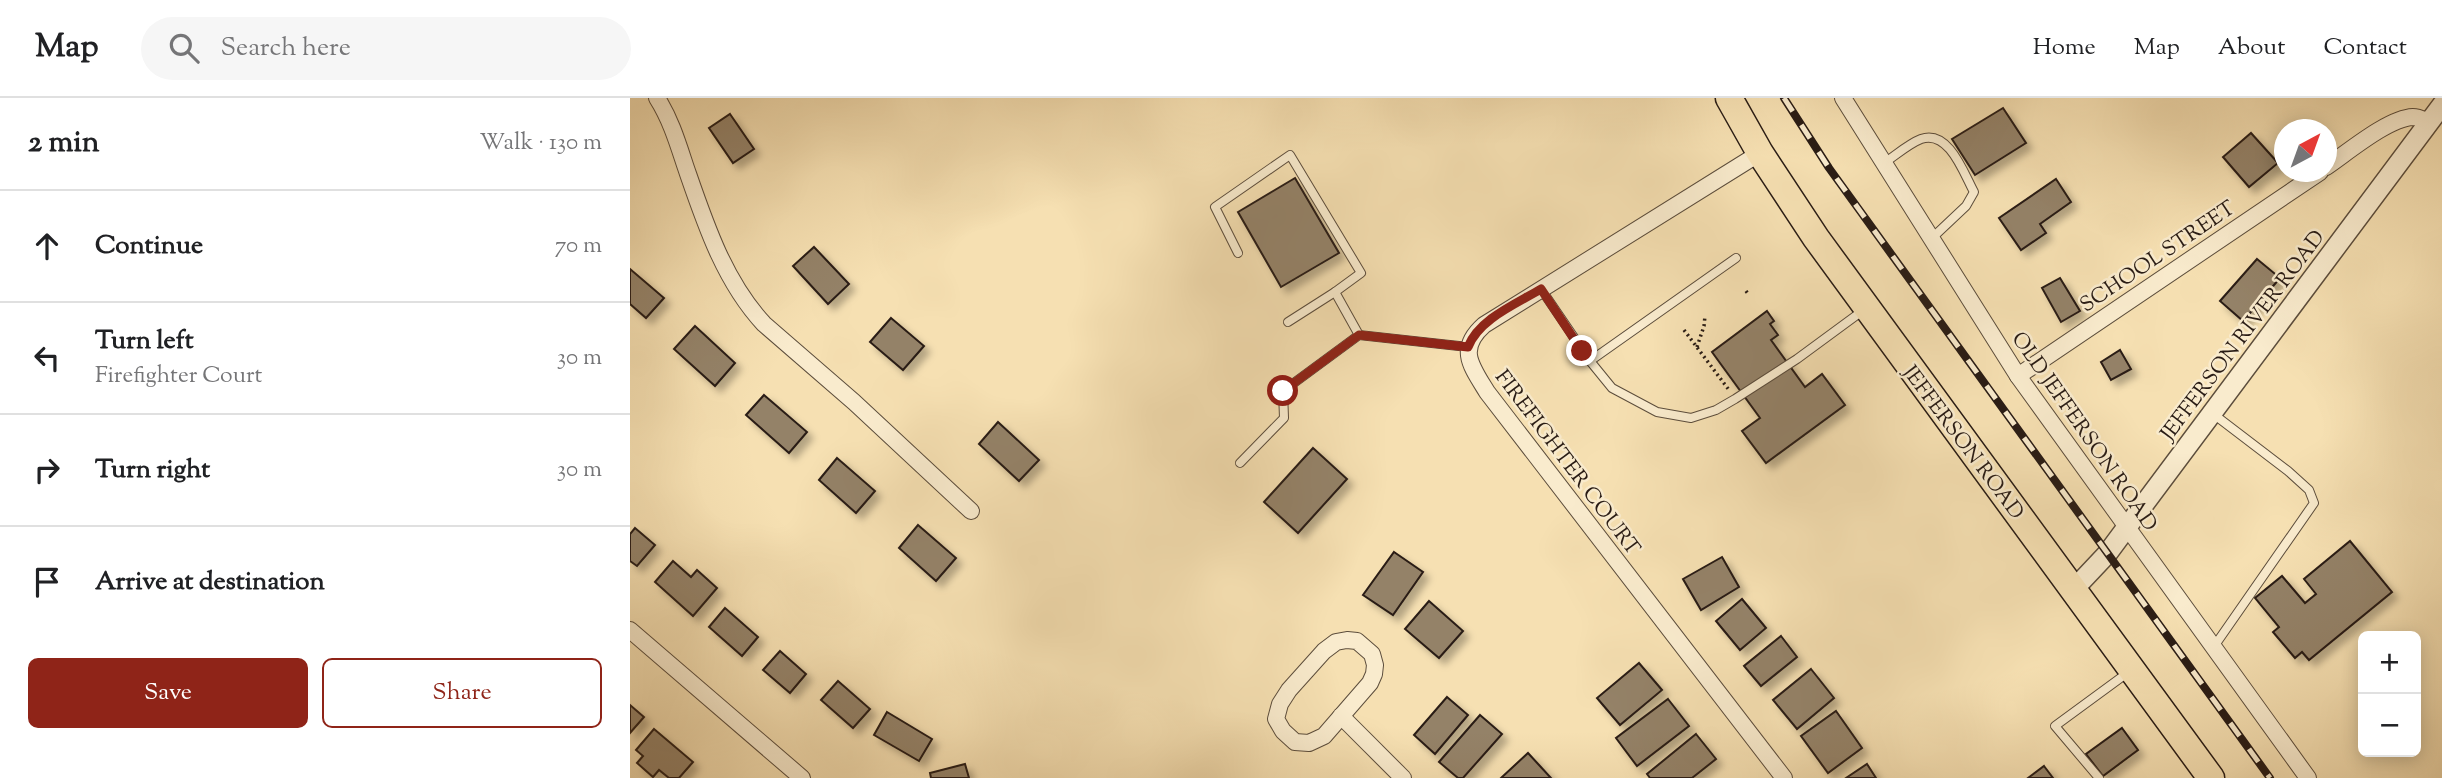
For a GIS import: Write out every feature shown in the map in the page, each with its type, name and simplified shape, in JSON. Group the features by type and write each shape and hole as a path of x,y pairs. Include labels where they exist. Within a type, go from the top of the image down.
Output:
{"highway":[{"name":"JEFFERSON ROAD","path":"1729,98 1760,153 1816,238 2211,778"}],"street":[{"path":"657,98 672,127 712,237 740,295 751,310 971,511"},
{"name":"OLD JEFFERSON ROAD","path":"1843,98 2018,376 2308,778"},
{"name":"JEFFERSON RIVER ROAD","path":"2074,589 2107,554 2442,104"},
{"path":"2337,160 2403,119 2413,117 2429,122"},
{"path":"1468,347 1472,335 1484,325 1760,153"},
{"name":"SCHOOL STREET","path":"2018,376 2305,182"},
{"name":"FIREFIGHTER COURT","path":"1468,347 1471,366 1487,392 1784,778"},
{"path":"630,630 802,778"},
{"path":"1347,640 1366,648 1372,654 1376,665 1370,683 1341,716 1324,736 1309,743 1295,742 1283,731 1276,719 1280,704 1289,690 1324,651 1336,642 1347,640"},
{"path":"1341,716 1403,778"}],"lane":[{"path":"1884,163 1922,138 1941,141 1951,150 1974,192 1966,206 1931,239"},
{"path":"1238,253 1215,207 1290,155 1361,273 1288,322"},
{"path":"1590,361 1736,258"},
{"path":"1541,289 1590,361 1612,388 1657,412 1691,418 1716,410 1735,399 1797,359 1866,308"},
{"path":"1335,292 1359,335"},
{"path":"1240,463 1283,418 1283,391 1359,335 1468,347"},
{"path":"2212,413 2288,471 2309,490 2314,503 2213,648"},
{"path":"2099,778 2055,726 2132,669"}],"path":[{"path":"1697,347 1705,316"},
{"path":"1684,330 1735,399"}],"building":[{"path":"2003,108 2026,143 1975,175 1952,139"},
{"path":"730,114 754,149 733,163 709,128"},
{"path":"2251,133 2274,159 2274,166 2249,187 2223,157"},
{"path":"1295,178 1339,253 1281,287 1238,212"},
{"path":"2056,179 2071,202 2040,224 2046,233 2021,250 1999,218"},
{"path":"814,247 849,284 828,304 793,266"},
{"path":"2257,259 2280,278 2243,321 2220,301"},
{"path":"630,269 664,298 646,318 630,304"},
{"path":"2060,278 2080,311 2061,322 2042,288"},
{"path":"1767,311 1774,321 1770,324 1778,335 1771,340 1805,387 1822,374 1845,405 1766,463 1742,431 1760,418 1712,352"},
{"path":"891,318 924,346 903,370 870,342"},
{"path":"695,326 735,363 715,386 674,349"},
{"path":"2120,350 2131,369 2111,380 2101,362"},
{"path":"764,395 807,432 789,453 746,415"},
{"path":"998,422 1039,460 1019,481 979,444"},
{"path":"1313,448 1347,479 1298,533 1264,502"},
{"path":"837,458 875,491 856,513 819,480"},
{"path":"918,525 956,558 936,581 899,548"},
{"path":"635,528 655,545 637,566 630,561 630,534"},
{"path":"2350,541 2392,592 2309,660 2302,652 2295,658 2273,632 2279,627 2255,598 2282,576 2305,603 2316,594 2304,579"},
{"path":"1394,552 1423,572 1393,615 1363,595"},
{"path":"1722,557 1739,587 1701,610 1683,579"},
{"path":"673,561 691,577 697,570 717,588 693,616 655,582"},
{"path":"1742,599 1766,628 1740,650 1716,621"},
{"path":"1429,601 1463,631 1439,658 1405,629"},
{"path":"725,608 758,637 742,656 709,627"},
{"path":"1781,636 1797,657 1761,686 1744,666"},
{"path":"780,651 806,674 790,693 763,670"},
{"path":"1639,663 1662,690 1620,725 1597,698"},
{"path":"1811,669 1834,698 1797,729 1773,700"},
{"path":"838,681 870,709 853,728 821,700"},
{"path":"1447,697 1468,715 1435,754 1414,735"},
{"path":"1668,699 1689,726 1637,766 1616,738"},
{"path":"630,705 644,717 630,733"},
{"path":"1836,711 1862,748 1828,773 1801,736"},
{"path":"887,712 932,739 919,761 874,735"},
{"path":"1480,715 1502,734 1463,778 1458,778 1439,762"},
{"path":"2122,728 2138,750 2103,776 2086,754"},
{"path":"654,729 693,762 679,778 669,778 659,770 653,777 637,763 643,756 636,750"},
{"path":"1696,734 1716,759 1692,778 1650,778 1647,774"},
{"path":"1528,753 1551,778 1501,778"},
{"path":"965,764 969,778 931,778 930,773"},
{"path":"1867,764 1876,778 1846,778"},
{"path":"2044,766 2053,778 2028,778"}],"railway":[{"path":"1784,98 1829,168 2270,778"}],"route":[{"path":"1283,391 1359,335 1468,347 1472,335 1484,325 1541,289 1582,351"}]}
